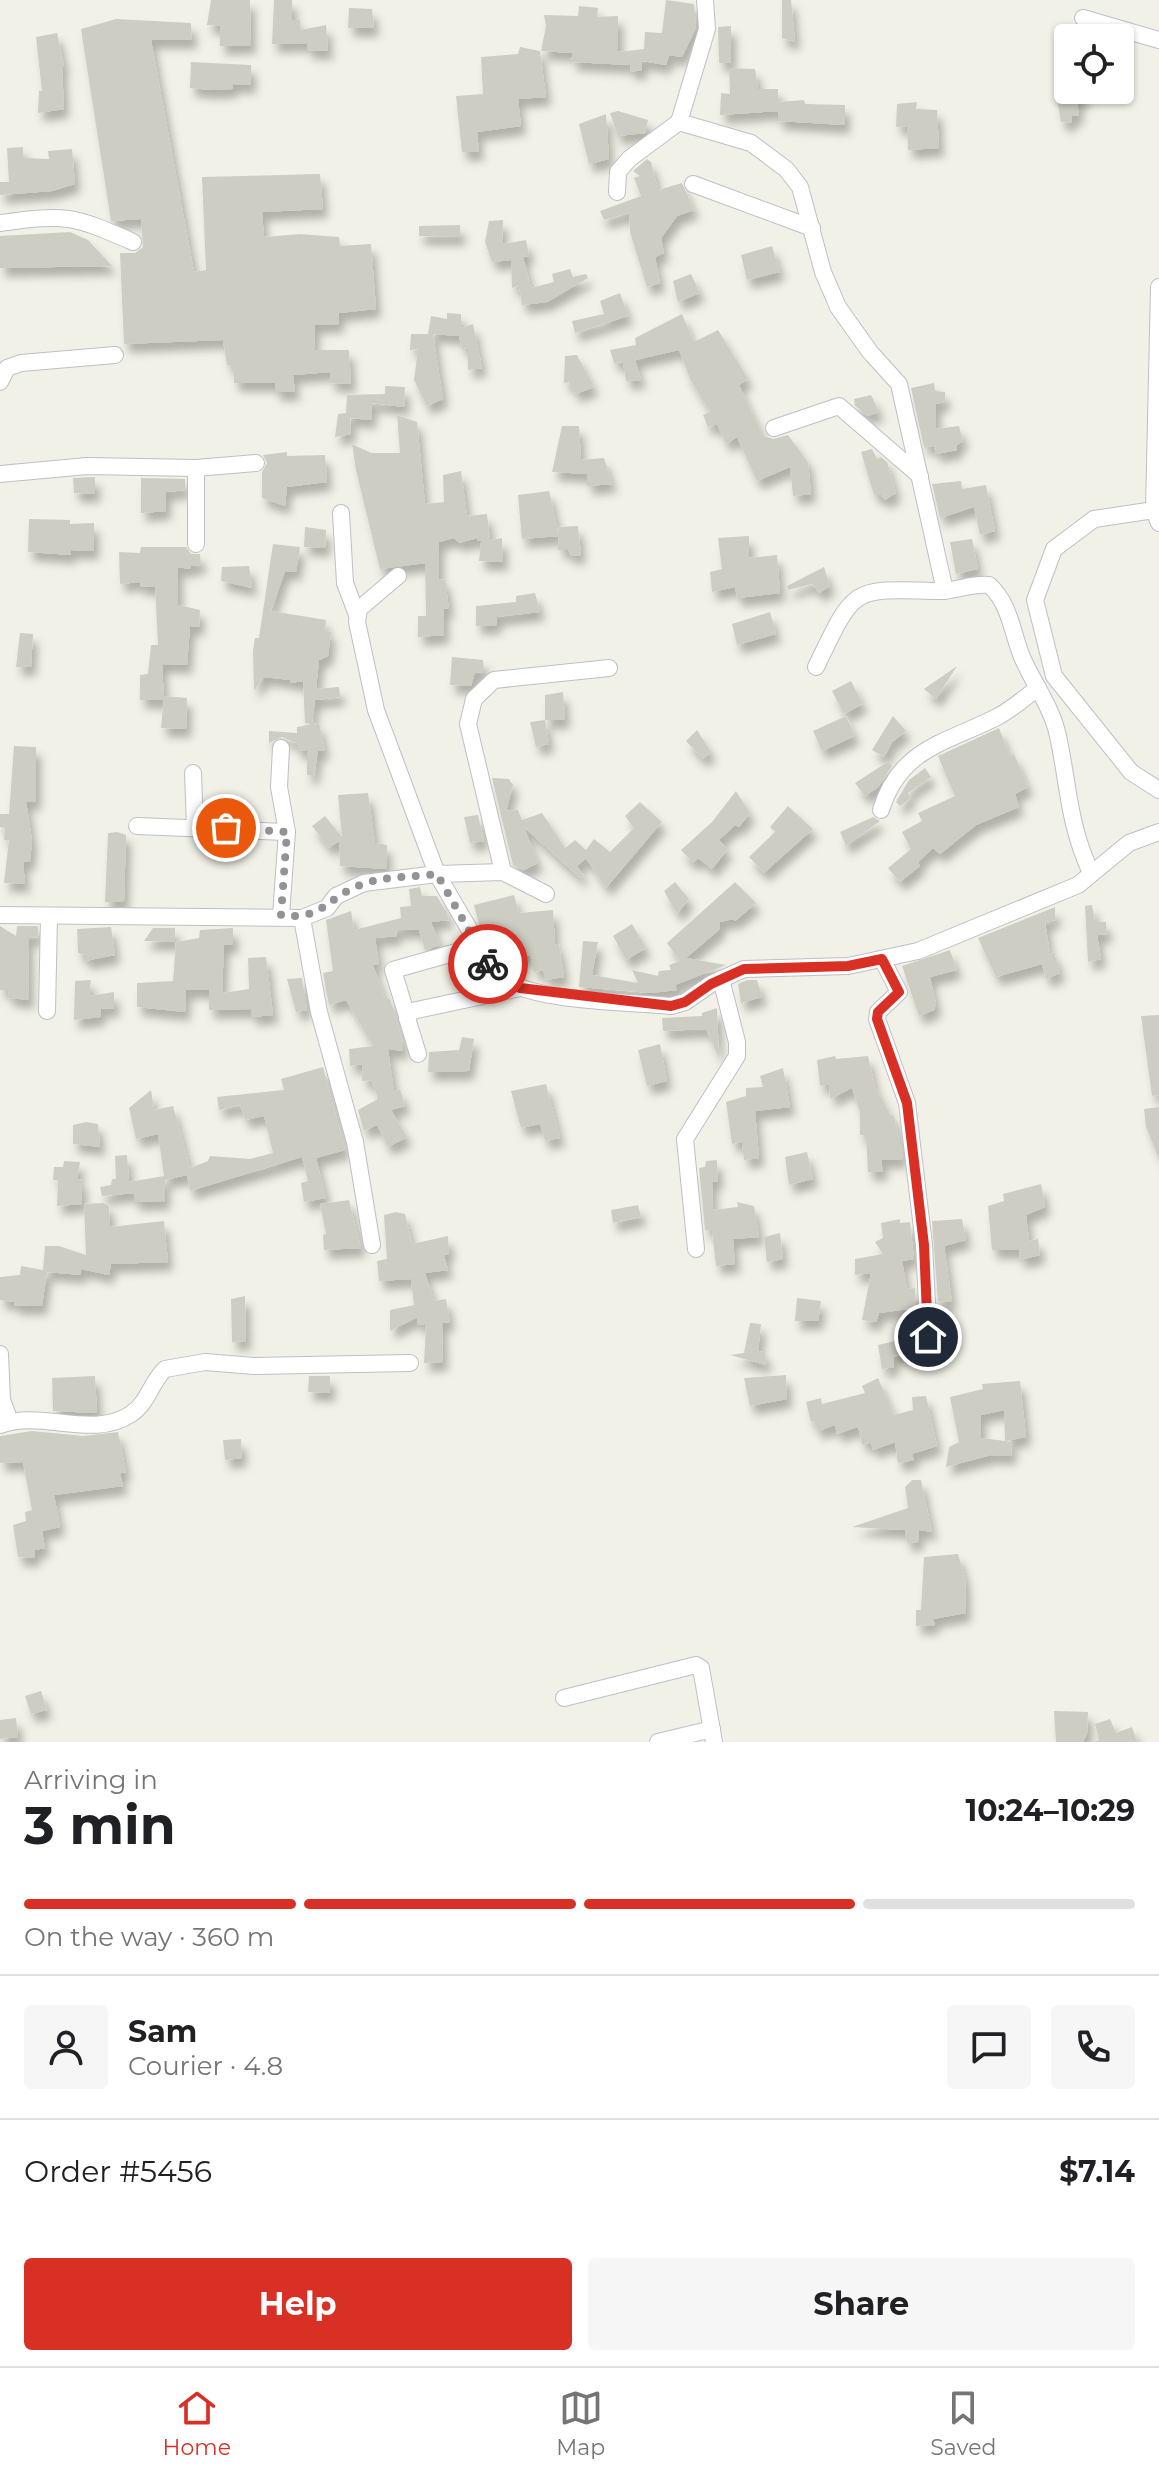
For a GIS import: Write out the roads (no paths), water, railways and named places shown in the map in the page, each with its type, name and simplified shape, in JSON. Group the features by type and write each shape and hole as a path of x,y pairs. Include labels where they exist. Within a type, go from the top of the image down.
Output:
{"street":[{"path":"617,192 618,172 629,159 679,122 707,29 705,0"},
{"path":"1083,18 1159,40"},
{"path":"679,122 762,149 786,169 800,187 823,272 838,307 870,352 899,384 945,591"},
{"path":"693,184 812,228"},
{"path":"0,223 53,216 84,219 133,242"},
{"path":"1159,287 1156,516 1094,519 1054,549 1035,600 1054,676 1131,772 1159,790"},
{"path":"0,382 7,368 21,363 115,355"},
{"path":"774,428 839,406 920,476"},
{"path":"0,474 87,466 196,468 256,463"},
{"path":"196,468 196,544"},
{"path":"341,513 345,583 357,615 364,666 376,710 437,874 497,977 520,988 671,1006 685,1002 721,979 744,969 848,966 918,951 1078,885 1129,843 1159,832"},
{"path":"357,615 359,609 398,576"},
{"path":"816,667 857,596 871,590 945,591 981,584 997,592 1058,736 1075,838 1091,873"},
{"path":"503,872 468,724 474,699 494,680 609,668"},
{"path":"881,810 894,778 919,753 999,716 1038,688"},
{"path":"281,748 279,787 287,832 281,915"},
{"path":"193,773 195,827"},
{"path":"137,826 287,832"},
{"path":"0,915 281,915 302,918 327,908 336,896 364,883 437,874 503,872 546,894"},
{"path":"47,1011 49,916"},
{"path":"302,918 319,1012 355,1142 372,1245"},
{"path":"418,1054 393,973 395,968 478,946"},
{"path":"882,959 899,992 878,1012 877,1019 907,1103 924,1245 930,1361"},
{"path":"696,1249 685,1139 737,1056 737,1042 721,979"},
{"path":"407,1016 412,1011 520,988"},
{"path":"0,1354 5,1423 120,1421 139,1408 165,1369 205,1362 254,1366 410,1363"},
{"path":"564,1698 696,1665 701,1668 713,1736 658,1742"}]}
